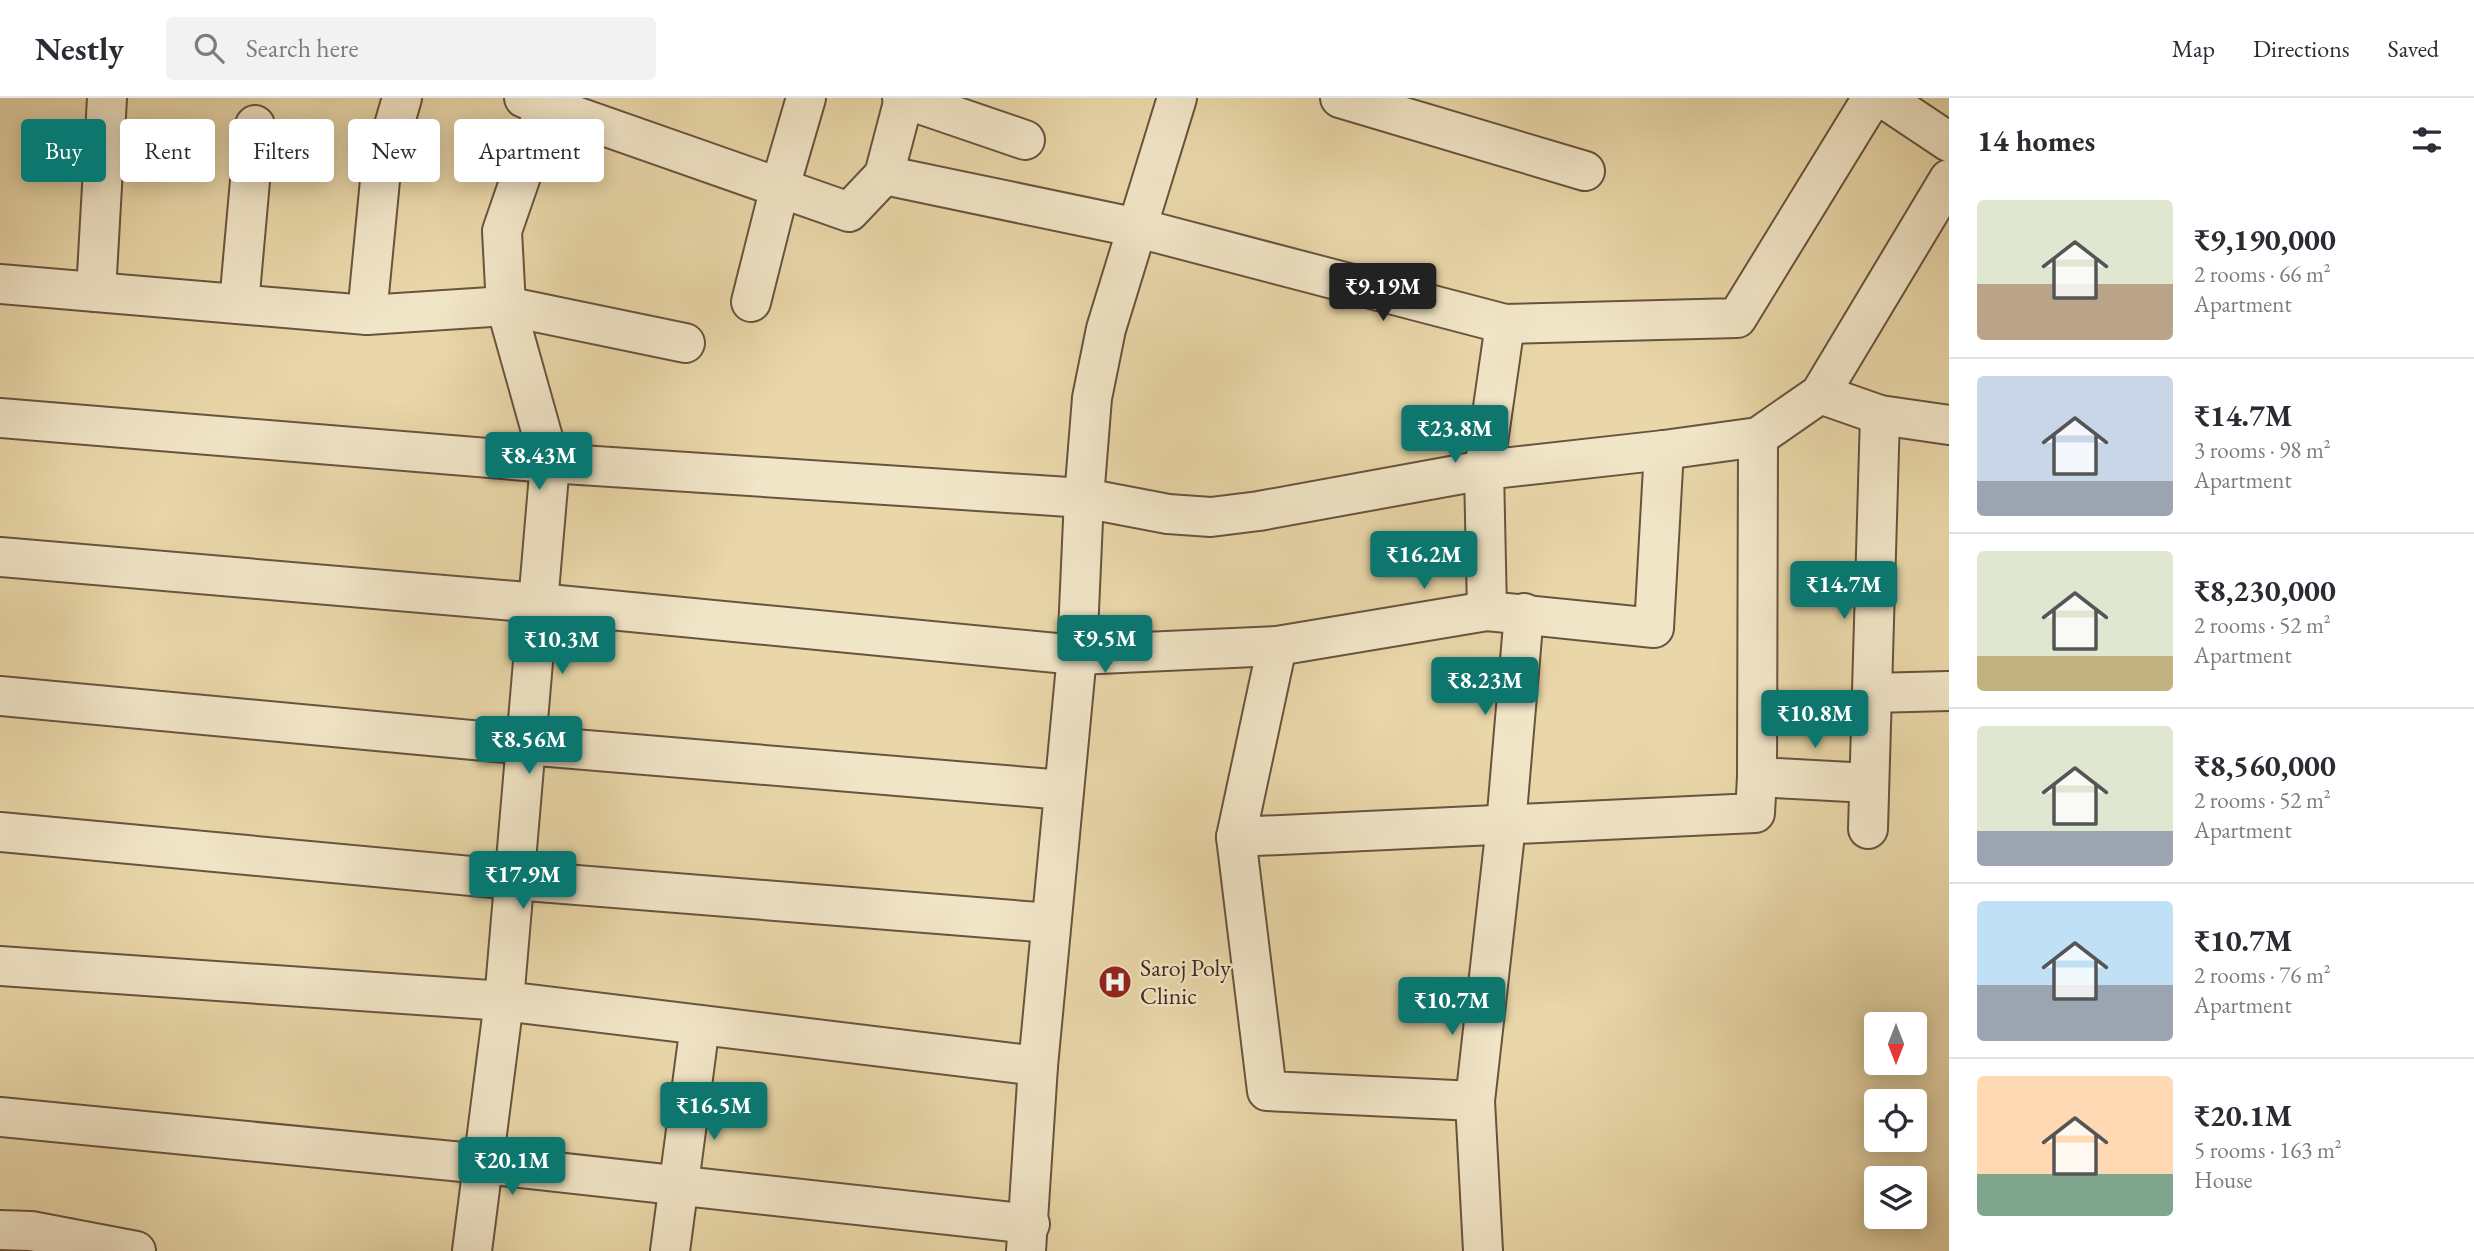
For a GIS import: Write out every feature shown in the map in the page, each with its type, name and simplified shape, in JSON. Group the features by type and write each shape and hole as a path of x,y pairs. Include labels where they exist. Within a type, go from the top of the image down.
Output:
{"street":[{"path":"96,292 107,98"},
{"path":"368,315 381,170 402,98"},
{"path":"751,302 806,98"},
{"path":"472,1251 504,1001 550,463 506,306 502,230 539,100 849,212 884,175 903,98 1025,140"},
{"path":"0,1118 677,1185 1028,1238 1038,1066 1077,655 1084,498 1092,398 1106,329 1177,98"},
{"path":"1340,98 1585,171"},
{"path":"884,175 1139,228 1505,324 1737,318 1872,98"},
{"path":"1883,98 1949,142"},
{"path":"0,418 550,463 1084,498 1168,514 1211,517 1259,511 1484,470 1758,437 1820,394 1949,179"},
{"path":"239,304 250,182"},
{"path":"0,284 368,315 506,306 685,343"},
{"path":"1483,1251 1475,1101 1506,825 1505,612 1484,470 1505,324"},
{"path":"1820,394 1880,415 1949,425"},
{"path":"1868,828 1880,415"},
{"path":"1236,837 1755,813 1758,437"},
{"path":"0,557 538,603 1077,655 1277,646 1505,612 1654,628 1664,450"},
{"path":"1277,646 1236,837 1266,1091 1475,1101"},
{"path":"1872,693 1949,691"},
{"path":"0,696 526,746 1064,790"},
{"path":"1757,777 1869,783"},
{"path":"0,832 514,880 1051,923"},
{"path":"0,966 504,1001 1038,1066"},
{"path":"670,1251 700,1025"},
{"path":"0,1230 31,1231 136,1251"}],"place":[{"name":"Saroj Poly Clinic","path":"1115,982"}]}
